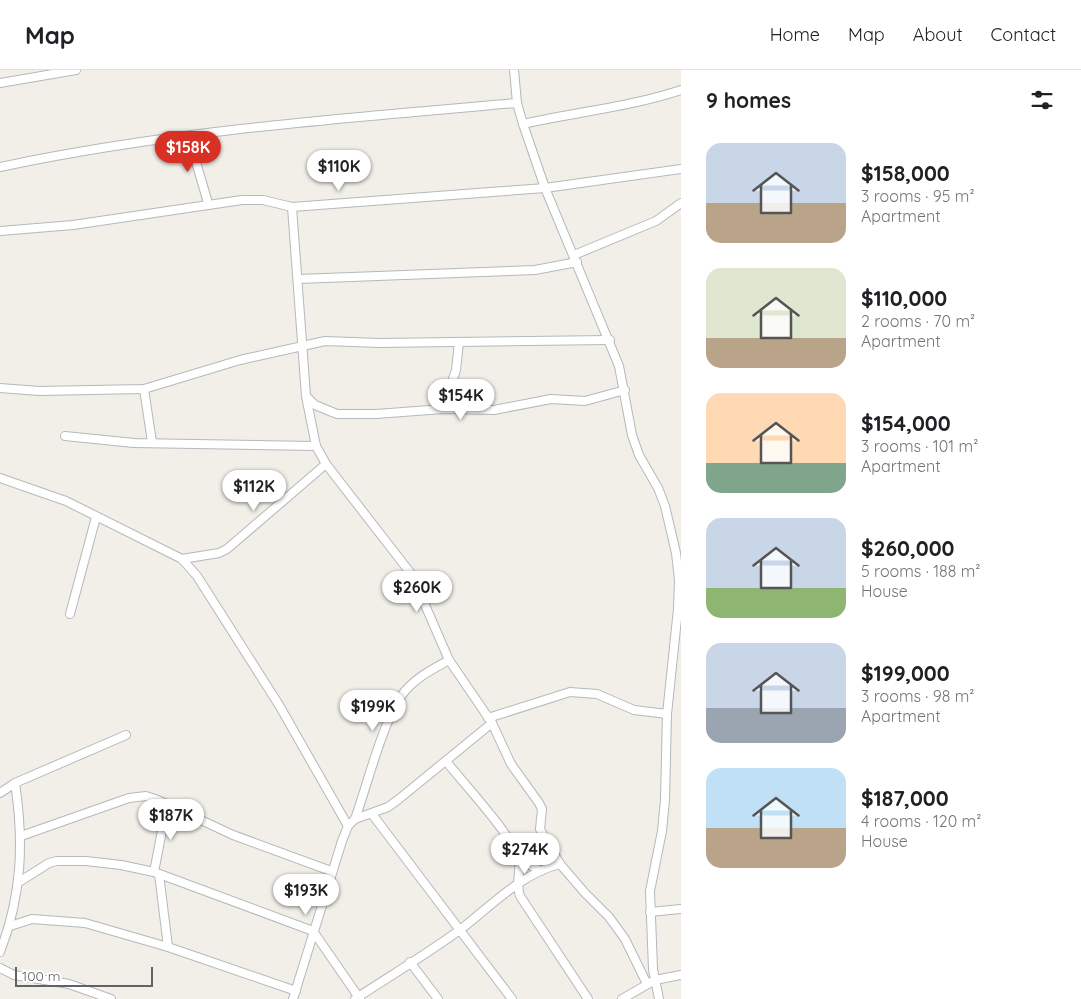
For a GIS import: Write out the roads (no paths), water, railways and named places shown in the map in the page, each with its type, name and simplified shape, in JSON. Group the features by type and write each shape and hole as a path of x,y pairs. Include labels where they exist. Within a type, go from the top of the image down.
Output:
{"street":[{"path":"0,83 76,70"},
{"path":"514,70 517,103 523,124 545,188 610,340 625,390 632,434 639,455 662,497 676,553 680,580 667,714 665,800 662,831 650,891 655,980 659,999"},
{"path":"523,124 579,112 626,105 681,90"},
{"path":"0,167 46,157 176,138 326,120 517,103"},
{"path":"176,138 196,162 208,203"},
{"path":"0,230 73,225 208,203 264,200 292,207 545,188 681,168"},
{"path":"298,279 535,270 575,259 656,221 681,203"},
{"path":"292,207 306,396 316,446 326,464 412,575 449,660 490,720 511,764 540,803 542,809 540,829 560,864 584,893 609,917 638,965 646,984"},
{"path":"0,388 39,391 144,388 302,345 325,341 610,340"},
{"path":"443,409 456,370 459,342"},
{"path":"144,388 152,442"},
{"path":"306,396 316,406 337,414 376,414 443,409 494,410 551,399 585,401 625,390"},
{"path":"65,436 152,442 316,446"},
{"path":"182,559 219,553 227,549 326,464"},
{"path":"0,478 66,501 182,559 197,576 279,705 348,826"},
{"path":"70,614 75,587 96,517"},
{"path":"10,926 32,919 84,923 168,947 294,995 331,871 348,826 355,819 393,709 405,691 420,677 449,660"},
{"path":"355,819 372,814 399,799 446,761 490,720 570,692 596,694 634,710 667,714"},
{"path":"0,793 15,783 126,735"},
{"path":"446,761 503,832 519,859 541,870"},
{"path":"0,952 10,926 19,882 21,836 15,783"},
{"path":"21,836 129,798 146,796 233,835 331,871"},
{"path":"167,805 156,873 168,947"},
{"path":"372,814 512,999"},
{"path":"519,859 517,885 526,906 588,999"},
{"path":"19,882 49,863 57,861 86,861 121,865 156,873 313,931 358,998 460,929 517,885 541,870 560,864"},
{"path":"650,912 681,909"},
{"path":"410,962 438,999"},
{"path":"0,968 14,975 69,984 111,999"},
{"path":"622,999 655,980 681,975"}]}
